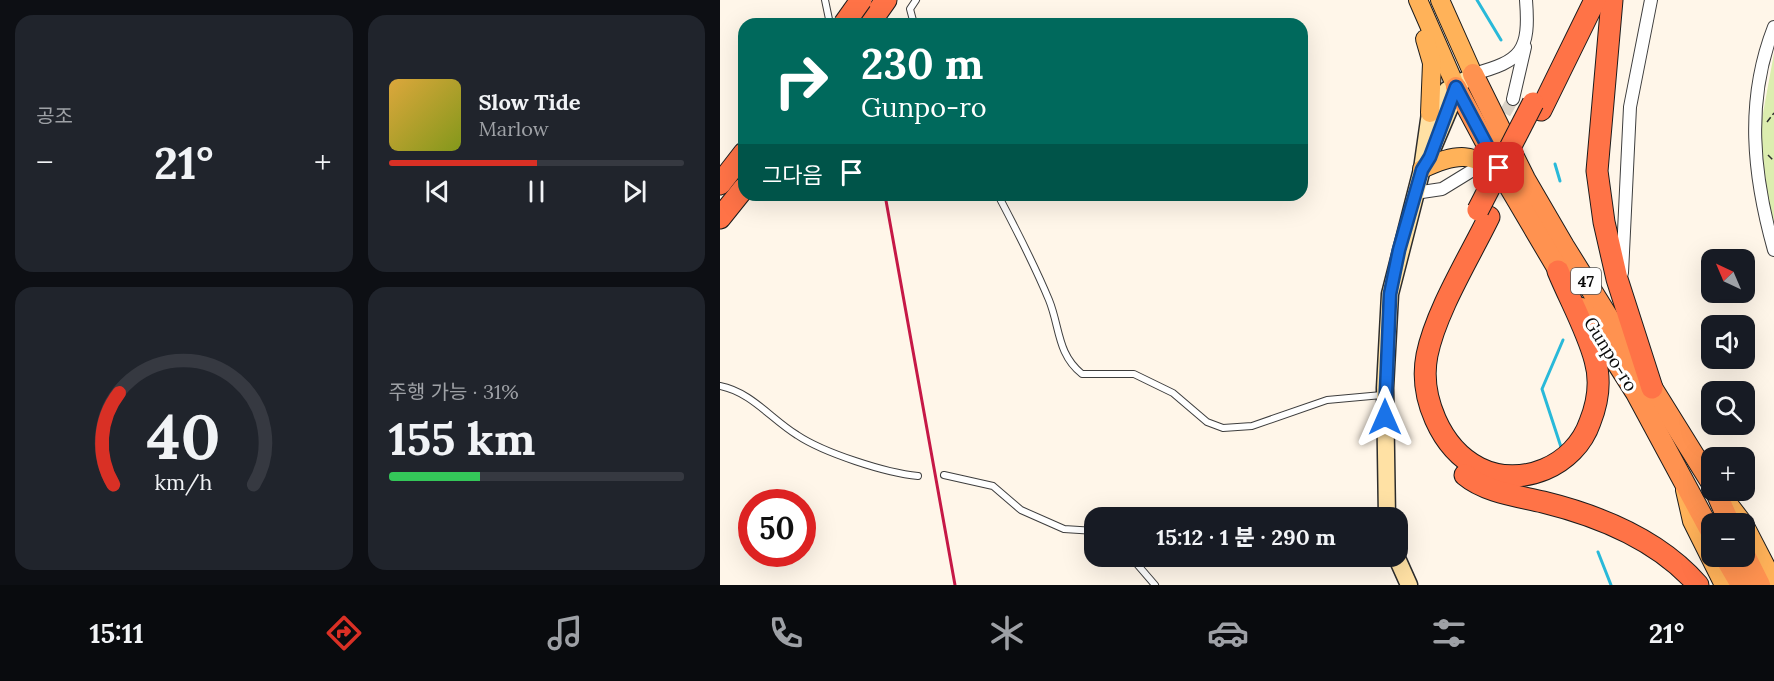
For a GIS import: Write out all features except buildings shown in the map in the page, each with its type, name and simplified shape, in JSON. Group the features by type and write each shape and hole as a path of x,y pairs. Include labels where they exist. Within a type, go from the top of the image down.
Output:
{"highway":[{"path":"848,18 861,0"},
{"path":"873,18 886,0"},
{"path":"1558,271 1596,361 1598,400 1587,433 1566,459 1542,470 1515,476 1478,467 1450,445 1433,414 1426,383 1427,355 1444,308 1529,104 1584,0"},
{"path":"1529,104 1595,0"},
{"path":"1612,0 1597,171 1604,222 1621,292 1652,388"},
{"name":"Gunpo-ro","path":"1473,74 1525,179 1701,467"},
{"name":"Gunpo-ro","path":"1456,87 1558,271 1636,393 1685,488"},
{"path":"720,184 738,161"},
{"path":"720,218 738,196"},
{"path":"1483,214 1434,302 1417,352 1414,380 1417,405 1441,453 1468,478 1506,493 1601,519 1639,539 1681,566 1698,585"},
{"name":"47","path":"1685,488 1701,515"},
{"path":"1730,567 1741,585"},
{"path":"1751,567 1760,585"}],"main road":[{"name":"Gunpo-ro","path":"1418,0 1456,87"},
{"name":"Gunpo-ro","path":"1440,0 1473,74"},
{"path":"1387,507 1385,395 1390,294 1422,170 1430,113 1432,63 1423,30 1428,24"},
{"path":"1430,113 1438,99 1447,90 1456,87 1473,74"},
{"path":"1422,170 1430,157 1456,87"},
{"path":"1422,170 1447,158 1472,157 1488,164 1510,188"},
{"name":"Gunpo-ro","path":"1685,488 1692,521 1724,585"},
{"name":"Gunpo-ro","path":"1725,501 1735,513"},
{"name":"Gunpo-ro","path":"1755,545 1774,582"},
{"path":"1401,567 1409,585"}],"street":[{"path":"1526,0 1529,104"},
{"path":"1621,292 1630,106 1651,0"},
{"path":"1774,27 1764,53 1755,99 1754,142 1766,219 1774,250"},
{"path":"1473,74 1505,66 1520,51 1528,31"},
{"path":"1415,193 1442,189 1473,170"}],"lane":[{"path":"825,0 829,18"},
{"path":"912,18 910,9 916,0"},
{"path":"1001,201 1050,303 1061,347 1072,366 1082,374 1134,374 1173,393 1207,422 1223,428 1252,426 1327,400 1385,395"},
{"path":"720,386 741,393 794,434 829,452 918,476"},
{"path":"944,476 954,476 993,486 1021,510 1064,529 1084,530"},
{"path":"1140,567 1155,585"}],"green space":[{"path":"1774,53 1774,235 1758,141"}],"waterway":[{"path":"1477,0 1501,40"},
{"path":"1555,164 1560,181"},
{"path":"1561,447 1542,389 1563,340"},
{"path":"1598,552 1611,585"}],"tunnel":[{"path":"1496,129 1513,99"}],"railway":[{"path":"851,0 854,18"},
{"path":"886,201 955,585"}],"route":[{"path":"1385,417 1390,294 1399,250 1422,170 1430,157 1456,87 1499,168"}]}
